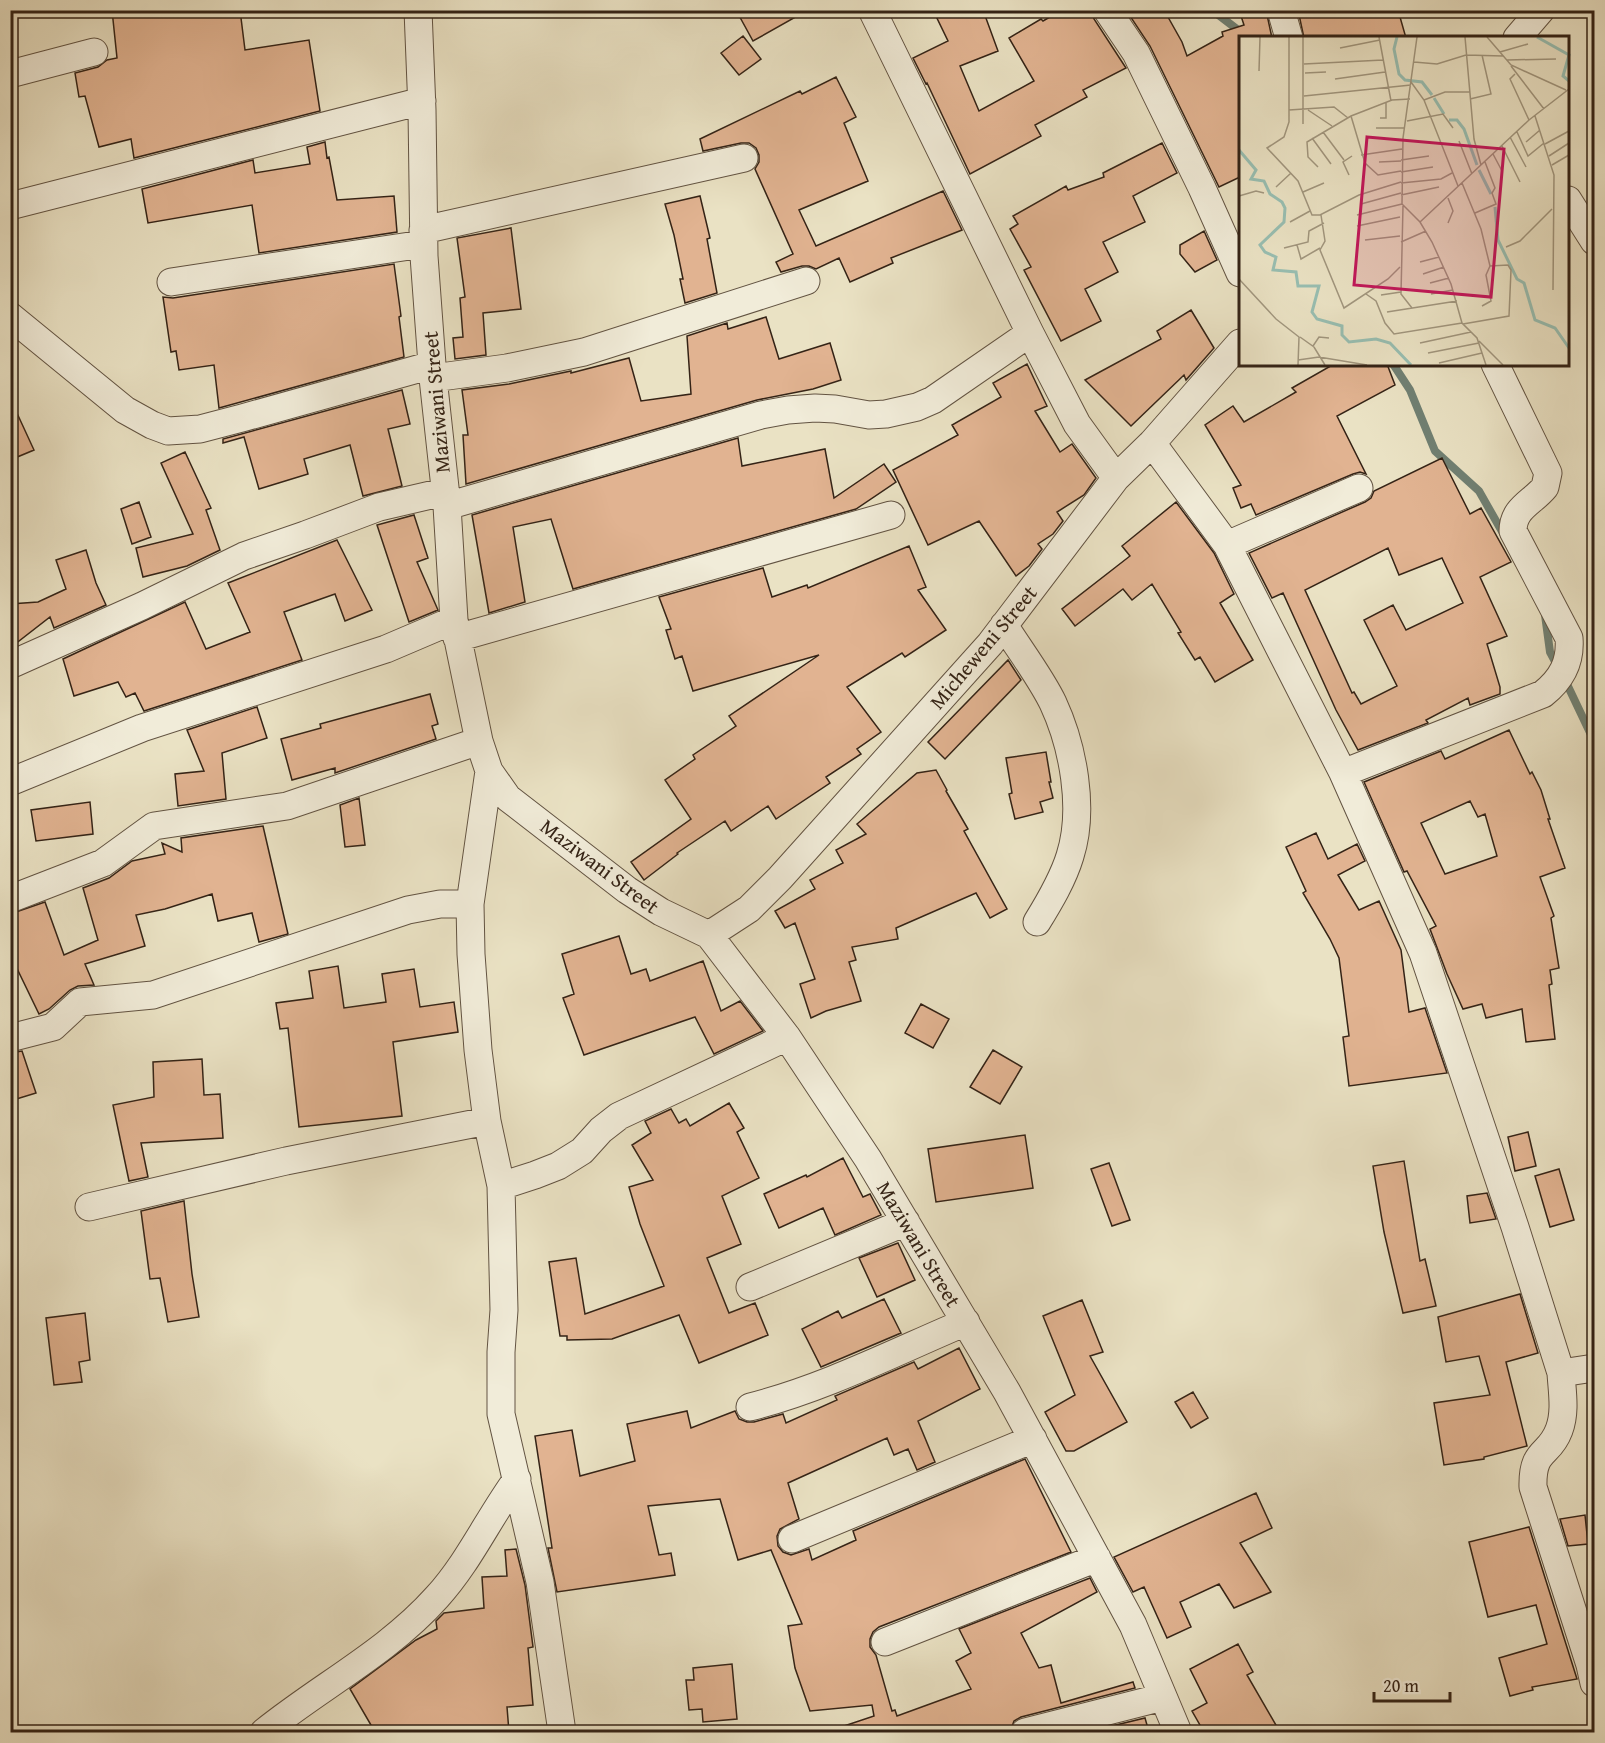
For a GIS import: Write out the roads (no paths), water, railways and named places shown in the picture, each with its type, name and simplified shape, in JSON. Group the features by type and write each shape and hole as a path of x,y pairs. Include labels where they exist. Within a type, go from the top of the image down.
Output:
{"street":[{"name":"Maziwani Street","path":"418,10 422,101 423,237 456,629 479,741 489,771 508,798 627,890 662,912 710,935 787,1037 868,1159 1033,1439 1133,1625 1178,1732"},
{"path":"872,10 1077,424 1116,478"},
{"path":"1107,10 1136,53 1197,177 1239,271"},
{"path":"1281,10 1288,36"},
{"path":"1519,36 1541,10"},
{"path":"10,74 94,52"},
{"path":"10,206 422,101"},
{"path":"171,282 423,237 744,158"},
{"path":"1569,202 1594,241"},
{"path":"10,316 125,410 168,431 200,429 433,371 507,368 584,352 806,281"},
{"path":"10,665 141,606 244,556 306,536 379,507 446,499 760,415 815,408 869,415 901,412 933,400 1030,333"},
{"name":"Micheweni Street","path":"710,935 748,909 780,878 990,644 1116,478 1152,442 1239,344"},
{"path":"1343,773 1543,694 1561,676 1570,651 1569,638 1513,531 1515,515 1545,487 1548,473 1496,366"},
{"path":"1152,442 1227,545 1343,773 1423,953 1515,1227 1560,1373 1562,1419 1554,1440 1537,1458 1533,1487 1594,1683"},
{"path":"1227,545 1359,488"},
{"path":"10,782 142,728 386,649 891,515"},
{"path":"1004,625 1053,702 1067,739 1075,778 1076,820 1071,855 1055,893 1037,922"},
{"path":"10,899 103,862 154,826 287,806 479,741"},
{"path":"489,771 470,904 478,1050 487,1121 501,1186 504,1310 501,1414 540,1582 562,1732"},
{"path":"10,1038 53,1027 80,1002 153,995 408,910 440,904 470,904"},
{"path":"501,1186 558,1166 582,1151 601,1130 619,1116 787,1037"},
{"path":"89,1207 286,1161 487,1121"},
{"path":"750,1287 906,1222"},
{"path":"750,1407 826,1383 966,1322"},
{"path":"1560,1373 1594,1368"},
{"path":"792,1539 1033,1439"},
{"path":"264,1732 397,1636 438,1597 464,1564 496,1508 517,1479"},
{"path":"885,1642 1097,1558"},
{"path":"1024,1732 1163,1697"}],"waterway":[{"path":"1212,10 1242,33"},
{"path":"1394,366 1410,390 1435,451 1479,491 1504,535"},
{"path":"1545,615 1550,652 1558,667"},
{"path":"1565,680 1594,741"}]}
